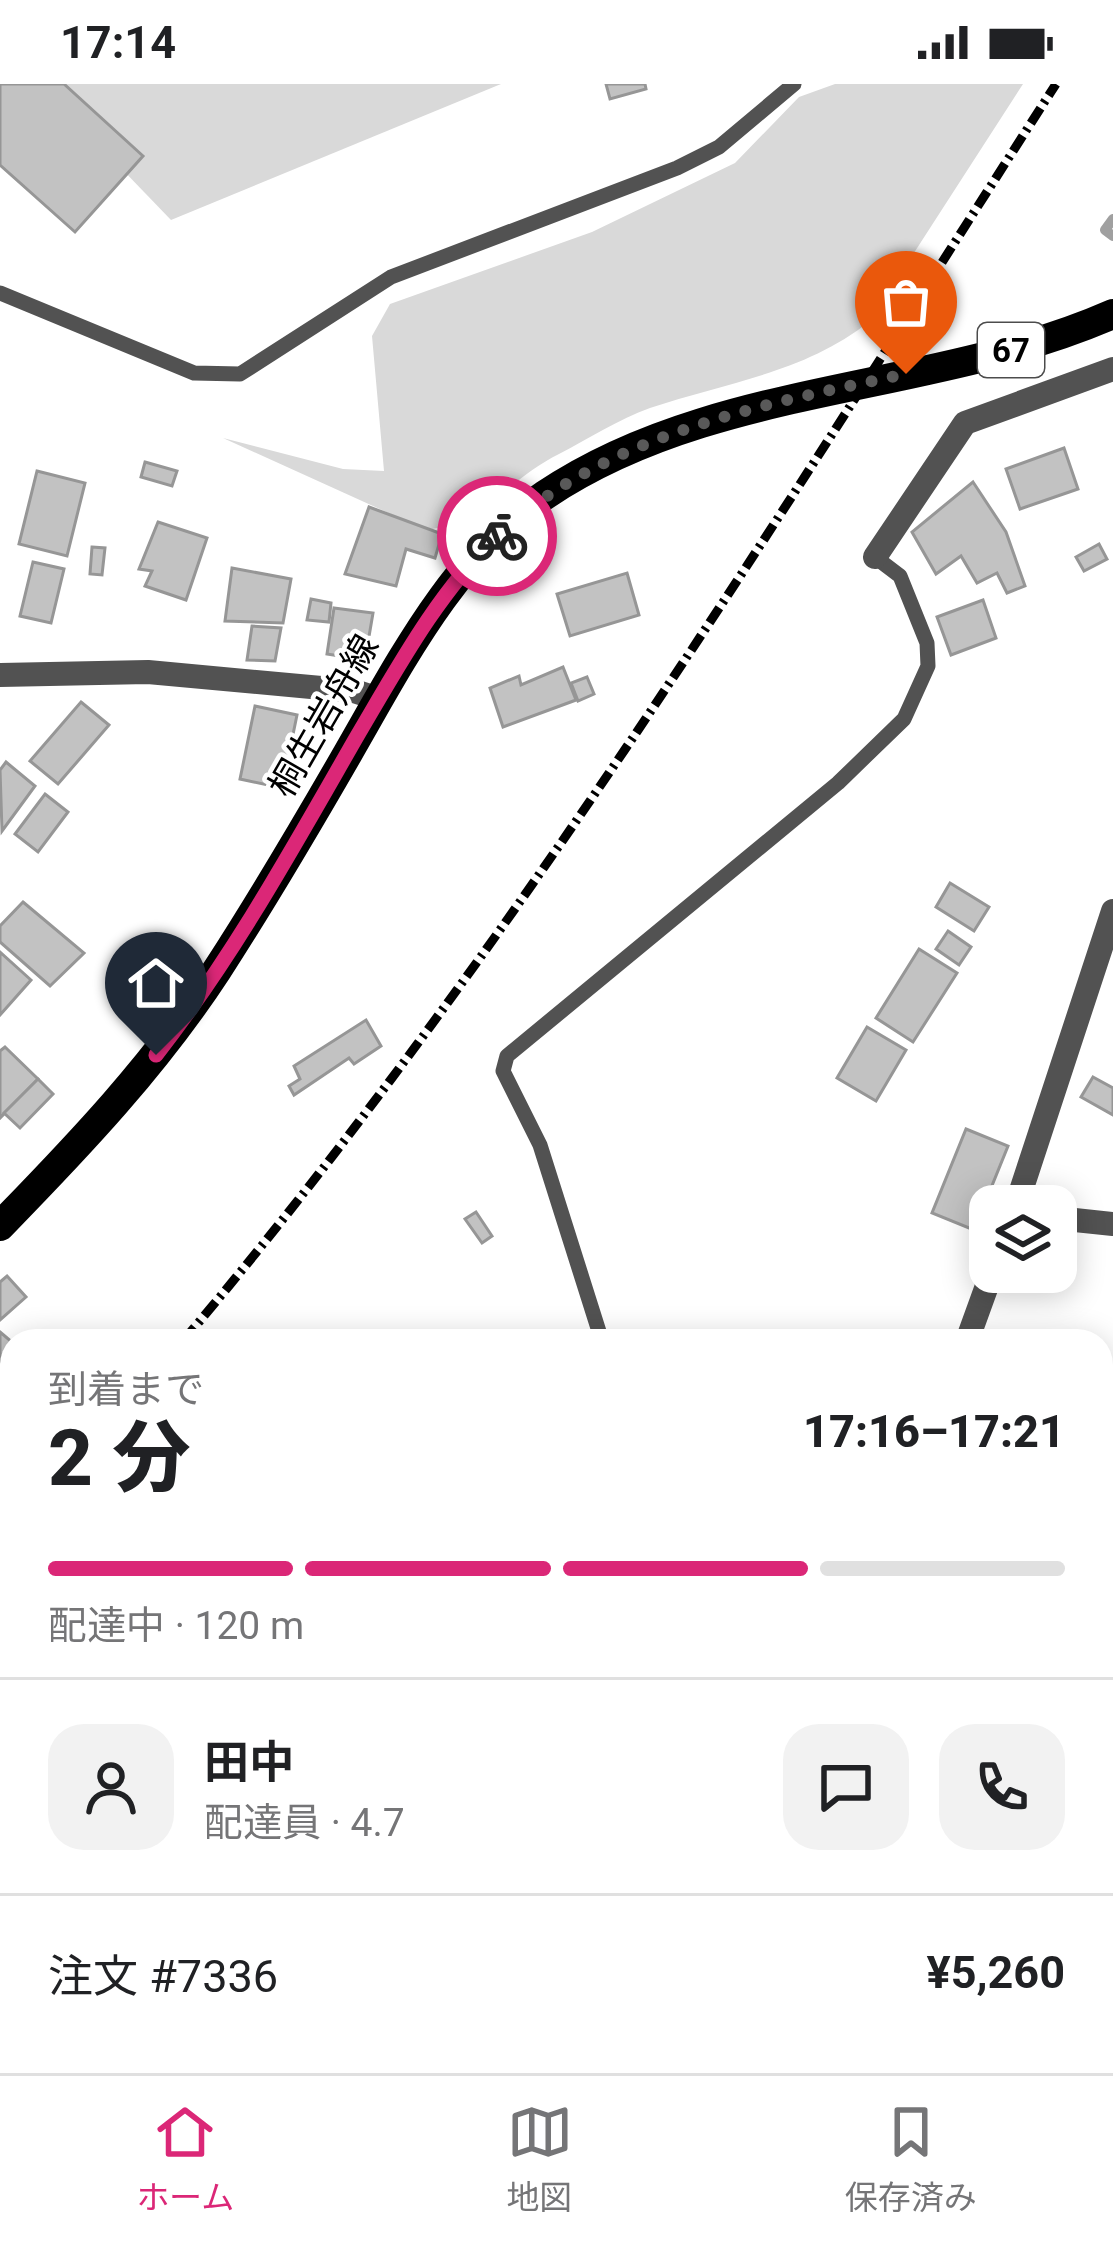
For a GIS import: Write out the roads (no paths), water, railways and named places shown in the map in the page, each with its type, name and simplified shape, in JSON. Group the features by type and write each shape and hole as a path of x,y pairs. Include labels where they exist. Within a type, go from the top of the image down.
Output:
{"main road":[{"name":"桐生岩舟線","path":"0,1226 133,1085 179,1026 454,584 543,496 649,443 827,391 1052,340 1113,314"}],"street":[{"path":"875,556 965,423 1113,369"},
{"path":"0,674 148,672 354,691 379,699"},
{"path":"1023,1185 1113,911"},
{"path":"1077,1221 1113,1225"},
{"path":"971,1329 984,1293"}],"lane":[{"path":"0,292 180,369 217,376 240,374 391,277 677,168 719,147 794,84"},
{"path":"598,1329 540,1145 502,1071 507,1056 838,783 904,719 928,667 928,643 899,576 875,556"}],"waterway":[{"path":"1113,219 1105,230 1113,236"}],"railway":[{"path":"193,1329 420,1041 640,728 1056,84"}]}
